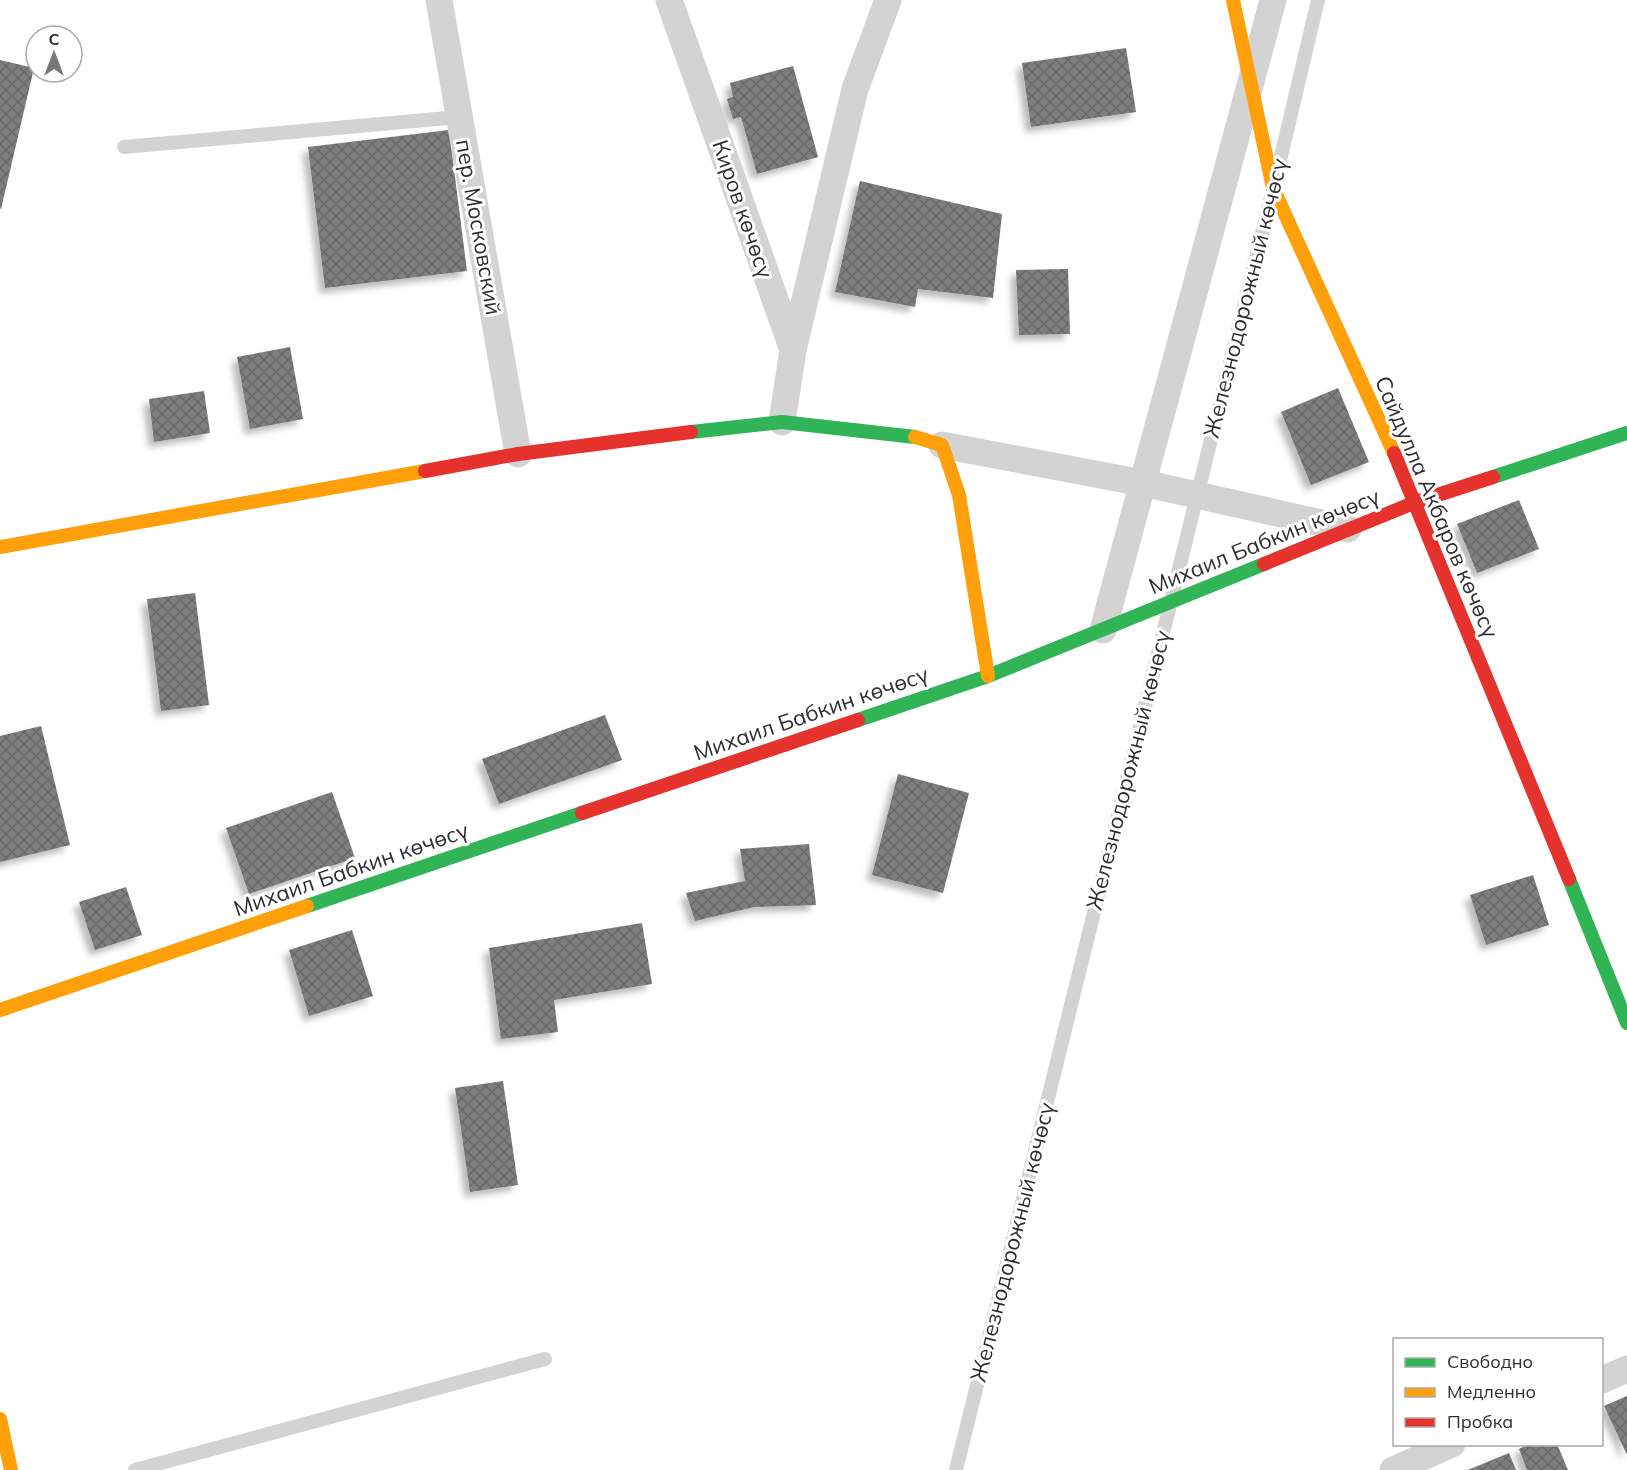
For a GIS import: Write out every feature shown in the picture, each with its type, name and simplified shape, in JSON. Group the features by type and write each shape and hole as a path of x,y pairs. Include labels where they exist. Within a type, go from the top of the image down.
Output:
{"street":[{"name":"пер. Московский","path":"439,0 518,454"},
{"name":"Киров көчөсү","path":"669,0 793,350 782,422"},
{"path":"793,350 855,89 888,0"},
{"name":"Сайдулла Акбаров көчөсү","path":"1233,0 1273,188 1416,502 1627,1023"},
{"path":"1103,630 1273,0"},
{"path":"0,547 518,454 782,422 920,438 942,445 1143,483 1196,497 1348,529"},
{"name":"Михаил Бабкин көчөсү","path":"0,1010 988,676 1103,630 1170,600 1416,502 1627,433"},
{"path":"942,445 960,495 988,676"},
{"path":"1603,1380 1627,1369"},
{"path":"0,1419 11,1470"},
{"path":"1393,1470 1447,1446"}],"lane":[{"name":"Железнодорожный көчөсү","path":"956,1470 1318,0"},
{"path":"124,147 459,117"},
{"path":"135,1470 545,1359"}],"building":[{"path":"1126,48 1136,112 1031,127 1022,63"},
{"path":"0,60 24,66 24,84 30,84 0,208"},
{"path":"793,66 818,157 757,174 741,117 733,119 727,99 733,97 730,83"},
{"path":"449,130 467,271 325,288 308,147"},
{"path":"860,181 1002,214 993,298 918,289 915,307 835,292"},
{"path":"1068,269 1070,334 1019,335 1016,270"},
{"path":"290,347 303,419 250,429 237,357"},
{"path":"1338,388 1369,462 1311,485 1281,412"},
{"path":"204,391 210,433 154,442 149,399"},
{"path":"1519,500 1539,549 1477,573 1457,524"},
{"path":"195,593 209,705 161,711 147,599"},
{"path":"605,715 622,760 499,804 482,759"},
{"path":"41,726 70,845 0,862 0,736"},
{"path":"898,774 969,793 943,893 872,875"},
{"path":"332,792 355,858 249,894 226,828"},
{"path":"809,844 816,905 754,907 695,921 686,893 745,881 740,849"},
{"path":"1533,875 1549,925 1486,945 1470,895"},
{"path":"126,887 142,935 95,950 79,902"},
{"path":"642,923 652,984 554,1000 558,1032 501,1039 489,948"},
{"path":"352,930 373,996 309,1016 289,950"},
{"path":"503,1081 518,1185 470,1192 455,1088"},
{"path":"1627,1396 1627,1455 1604,1406"},
{"path":"1525,1446 1558,1446 1568,1470 1527,1470 1519,1449"},
{"path":"1509,1453 1516,1470 1468,1470"}],"traffic: fast":[{"path":"691,432 782,422 915,437"},
{"path":"1493,477 1627,433"},
{"path":"858,720 988,676 1264,564"},
{"path":"307,906 582,813"},
{"path":"1569,879 1627,1023"}],"traffic: slow":[{"path":"1233,0 1273,188 1394,453"},
{"path":"915,437 942,445 959,495 988,676"},
{"path":"0,547 425,471"},
{"path":"0,1010 307,906"},
{"path":"0,1419 11,1470"}],"traffic: jam":[{"path":"425,471 518,454 691,432"},
{"path":"1394,453 1569,879"},
{"path":"1264,564 1416,502 1493,477"},
{"path":"582,813 858,720"}]}
